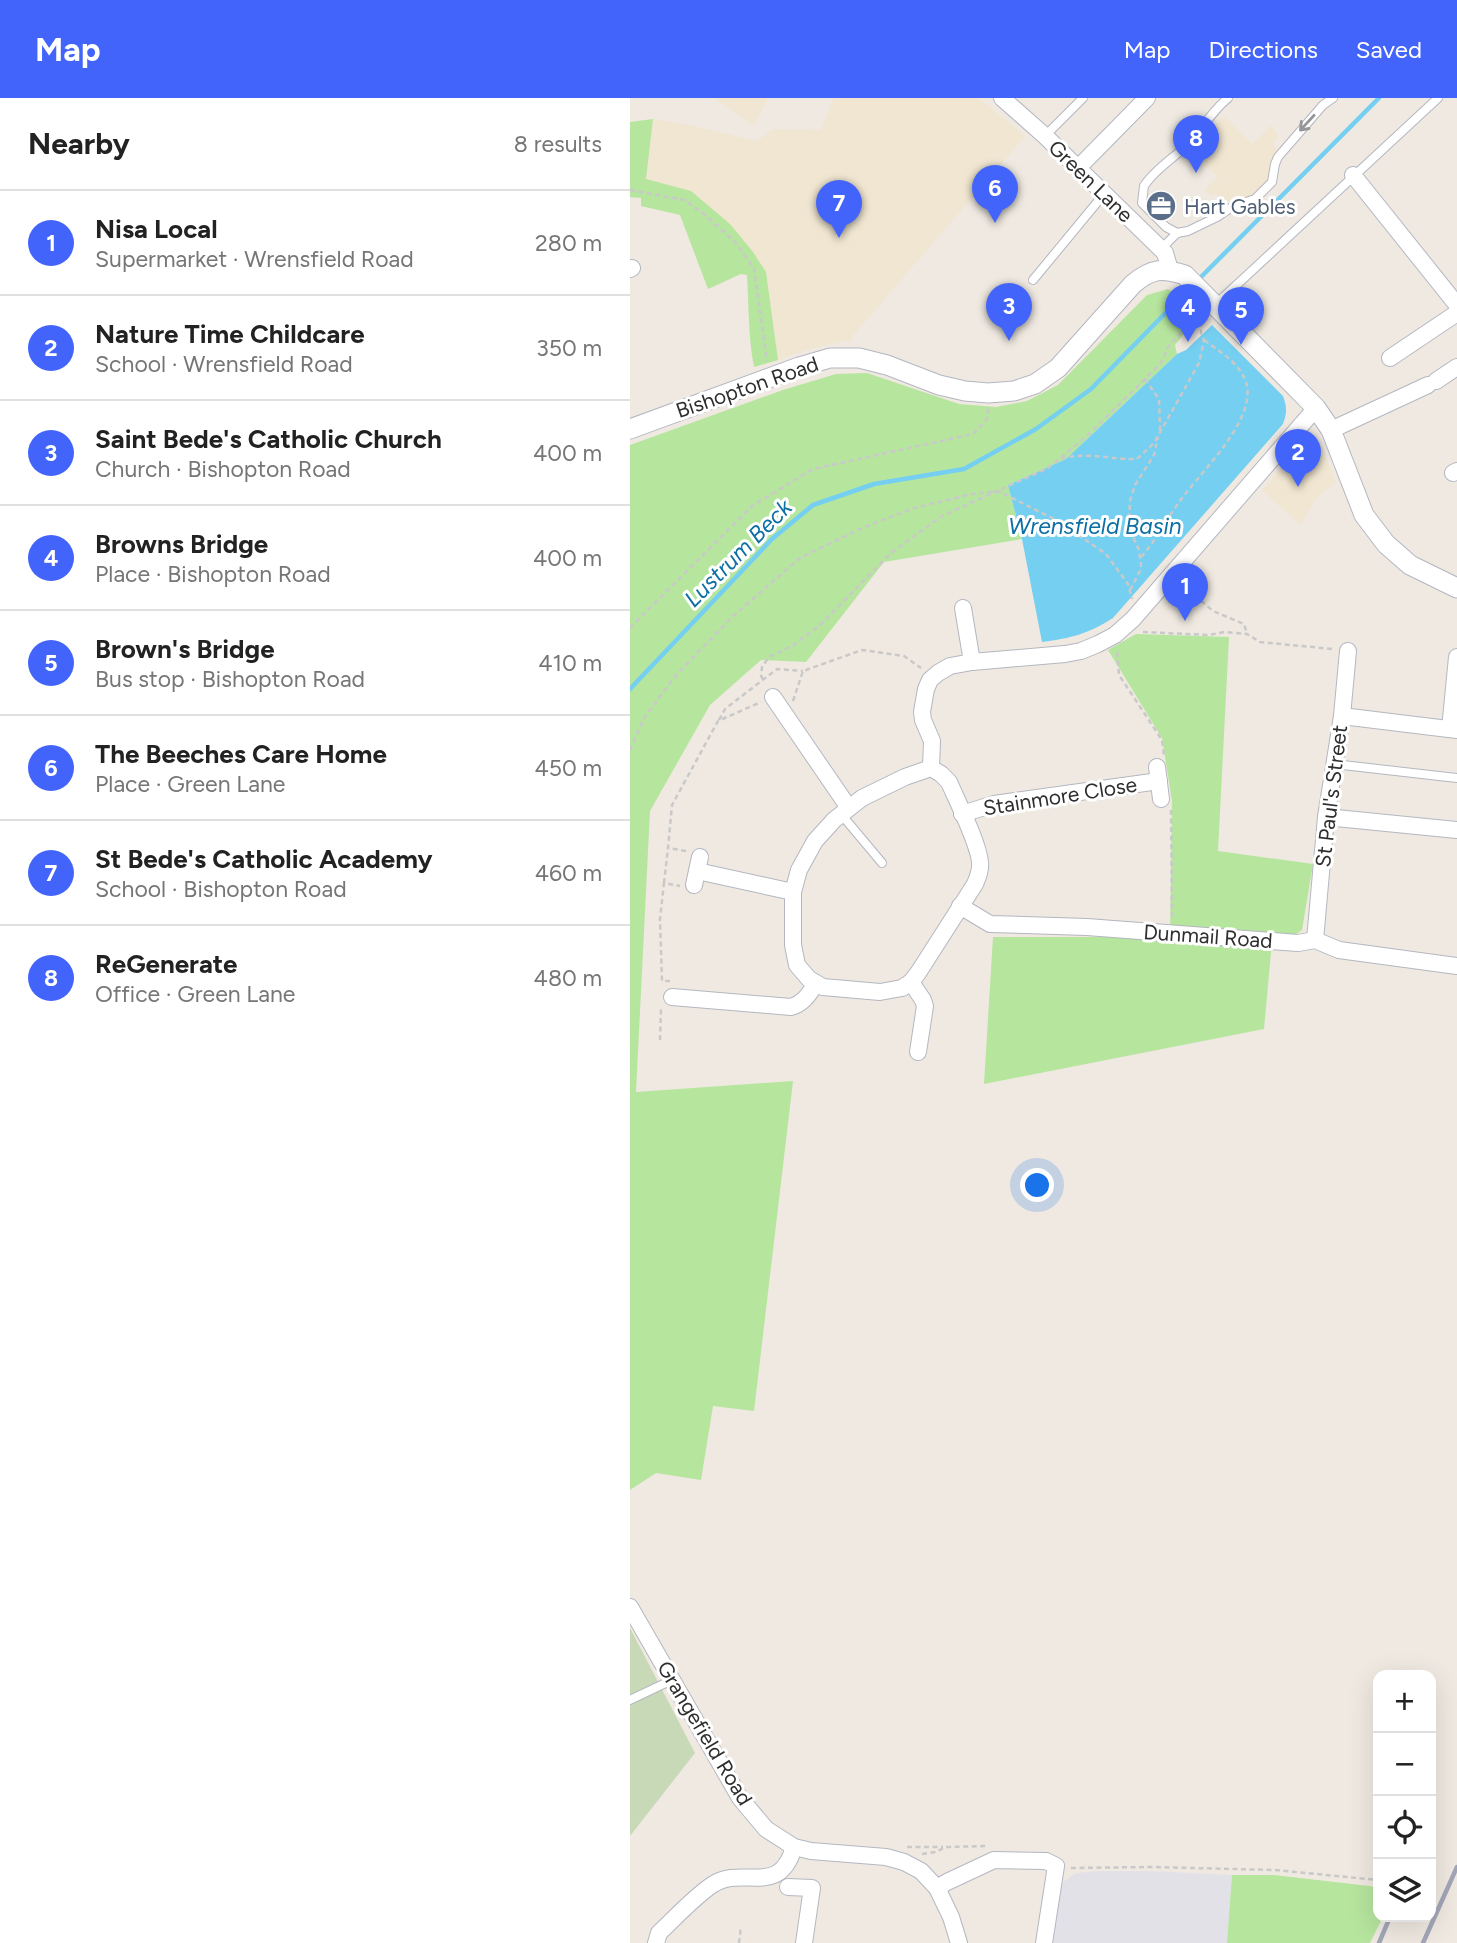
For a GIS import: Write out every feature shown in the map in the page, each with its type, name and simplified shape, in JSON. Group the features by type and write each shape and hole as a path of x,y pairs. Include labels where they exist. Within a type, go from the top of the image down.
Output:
{"street":[{"path":"1078,168 1147,98"},
{"name":"Green Lane","path":"1009,100 1165,253 1177,273"},
{"path":"1353,175 1457,305"},
{"name":"Bishopton Road","path":"630,429 830,358 859,358 965,391 1014,391 1035,384 1058,369 1145,274 1156,270 1177,273"},
{"path":"1177,273 1212,302 1317,408 1331,430 1364,514 1386,544 1410,565 1457,588"},
{"path":"1390,358 1457,313"},
{"path":"1331,430 1432,383 1457,367"},
{"path":"931,768 932,741 922,712 930,680 950,666 1081,651 1115,635 1142,609 1317,408"},
{"path":"963,608 972,662"},
{"name":"St Paul's Street","path":"1315,940 1326,817 1342,716 1348,651"},
{"path":"1342,716 1453,729 1457,657"},
{"path":"773,697 845,811"},
{"path":"931,768 949,782 978,850 980,864 975,884 911,982 892,991 880,992 832,989 816,984 802,972 794,957 793,892 799,870 815,841 845,811 876,790 931,768"},
{"name":"Stainmore Close","path":"962,814 994,804 1158,774 1161,799"},
{"path":"1326,817 1457,830"},
{"path":"697,871 793,892"},
{"name":"Dunmail Road","path":"960,906 990,924 1087,927 1298,943 1315,940 1339,950 1457,966"},
{"path":"911,982 925,1006 918,1052"},
{"path":"676,996 790,1007 798,1006 804,1001 816,984"},
{"name":"Grangefield Road","path":"630,1607 740,1798 766,1829 794,1847"},
{"path":"656,1943 659,1933 713,1884 734,1878 768,1877 779,1873 791,1859 794,1847 811,1851 886,1857 921,1871 937,1888 951,1917 959,1943"},
{"path":"937,1888 994,1860 1046,1861 1061,1867 1044,1943"},
{"path":"788,1887 812,1881 804,1943"}],"lane":[{"path":"1045,136 1083,98"},
{"path":"1177,233 1166,228 1142,202 1144,186 1205,126 1218,106 1227,98"},
{"path":"1161,249 1177,233 1188,231 1232,207 1255,199 1272,182 1278,157 1323,105 1333,98"},
{"path":"1212,302 1438,98"},
{"path":"1033,280 1104,194"},
{"path":"1334,764 1457,778"},
{"path":"845,811 882,863"},
{"path":"630,1700 672,1680"}],"path":[{"path":"630,190 684,200 735,242 748,259 754,268 769,378"},
{"path":"1058,460 1072,455 1137,458 1154,443 1199,363 1203,340 1201,325 1212,302"},
{"path":"764,679 761,671 769,657 792,646 819,626 891,553 942,516 1046,469 1089,434 1145,379 1184,329 1201,325"},
{"path":"1141,557 1175,507 1226,444 1245,411 1248,399 1244,376 1226,356 1203,340"},
{"path":"1130,590 1140,571 1141,557 1129,528 1128,509 1135,485 1154,455 1160,432 1159,399 1145,379"},
{"path":"630,628 752,506 813,470 973,434 987,419 988,393"},
{"path":"630,750 644,718 676,675 732,617 800,558 862,528 914,508 972,494 998,491 1058,521 1106,554 1130,590 1132,598 1142,609"},
{"path":"1171,575 1213,611 1244,624 1247,634"},
{"path":"1127,625 1139,632 1247,634 1260,642 1348,651"},
{"path":"660,1040 676,996 685,983 662,981 660,919 672,805 725,709 777,669 803,671 862,650 904,656 918,667 938,673"},
{"path":"786,716 803,671"},
{"path":"718,721 773,697"},
{"path":"664,883 694,888 700,853 668,848"},
{"path":"900,1847 946,1847"},
{"path":"1061,1867 1275,1870 1373,1880"},
{"path":"739,1943 741,1926"}],"shaded area":[{"path":"715,98 768,98 754,126"},
{"path":"834,98 979,98 1025,136 852,337 852,342 809,349 778,360 766,272 646,179 653,119 757,141 773,129 821,130"},
{"path":"1224,116 1252,144 1272,125 1278,138 1272,144 1279,151 1271,161 1267,182 1244,201 1225,201 1215,193 1211,196 1205,190 1218,177 1190,150"},
{"path":"1314,441 1322,447 1336,483 1314,501 1301,525 1262,491 1302,444"},
{"path":"1098,1871 1232,1875 1227,1943 1052,1943 1062,1883 1076,1873"}],"green space":[{"path":"653,119 646,179 691,191 730,224 753,252 766,272 778,360 754,367 747,275 741,274 708,289 680,215 641,206 641,198 630,197 630,122"},
{"path":"1168,289 1197,311 1189,318 1188,329 1175,345 1177,354 1066,459 1008,485 1022,539 884,562 806,662 761,660 710,705 650,811 636,1092 793,1081 754,1411 713,1406 701,1480 656,1473 630,1490 630,445 783,390 836,374 867,373 959,404 996,407 1027,401 1058,385 1147,295"},
{"path":"1136,634 1229,637 1218,851 1313,864 1302,930 1271,952 1264,1029 984,1084 993,937 1170,937 1172,801 1162,738 1108,650"},
{"path":"630,1628 695,1753 630,1836"},
{"path":"1232,1875 1274,1875 1373,1886 1373,1922 1380,1922 1370,1943 1227,1943"}],"water":[{"name":"Wrensfield Basin","path":"1212,325 1283,396 1286,410 1283,424 1113,618 1079,634 1042,642 1022,539 1008,485 1066,459 1177,354 1186,350"}],"waterway":[{"name":"Lustrum Beck","path":"1198,280 1379,98"},
{"name":"Lustrum Beck","path":"630,689 772,539 813,505 874,484 964,469 1036,429 1091,389 1189,289"}],"railway":[{"path":"1423,1943 1457,1867"},
{"path":"1379,1943 1388,1922"}],"place":[{"name":"ReGenerate","path":"1196,173"},
{"name":"Hart Gables","path":"1161,206"},
{"name":"The Beeches Care Home","path":"995,223"},
{"name":"St Bede's Catholic Academy","path":"839,238"},
{"name":"Saint Bede's Catholic Church","path":"1009,341"},
{"name":"Browns Bridge","path":"1188,342"},
{"name":"Brown's Bridge","path":"1241,345"},
{"name":"Nature Time Childcare","path":"1298,487"},
{"name":"Nisa Local","path":"1185,621"}]}
